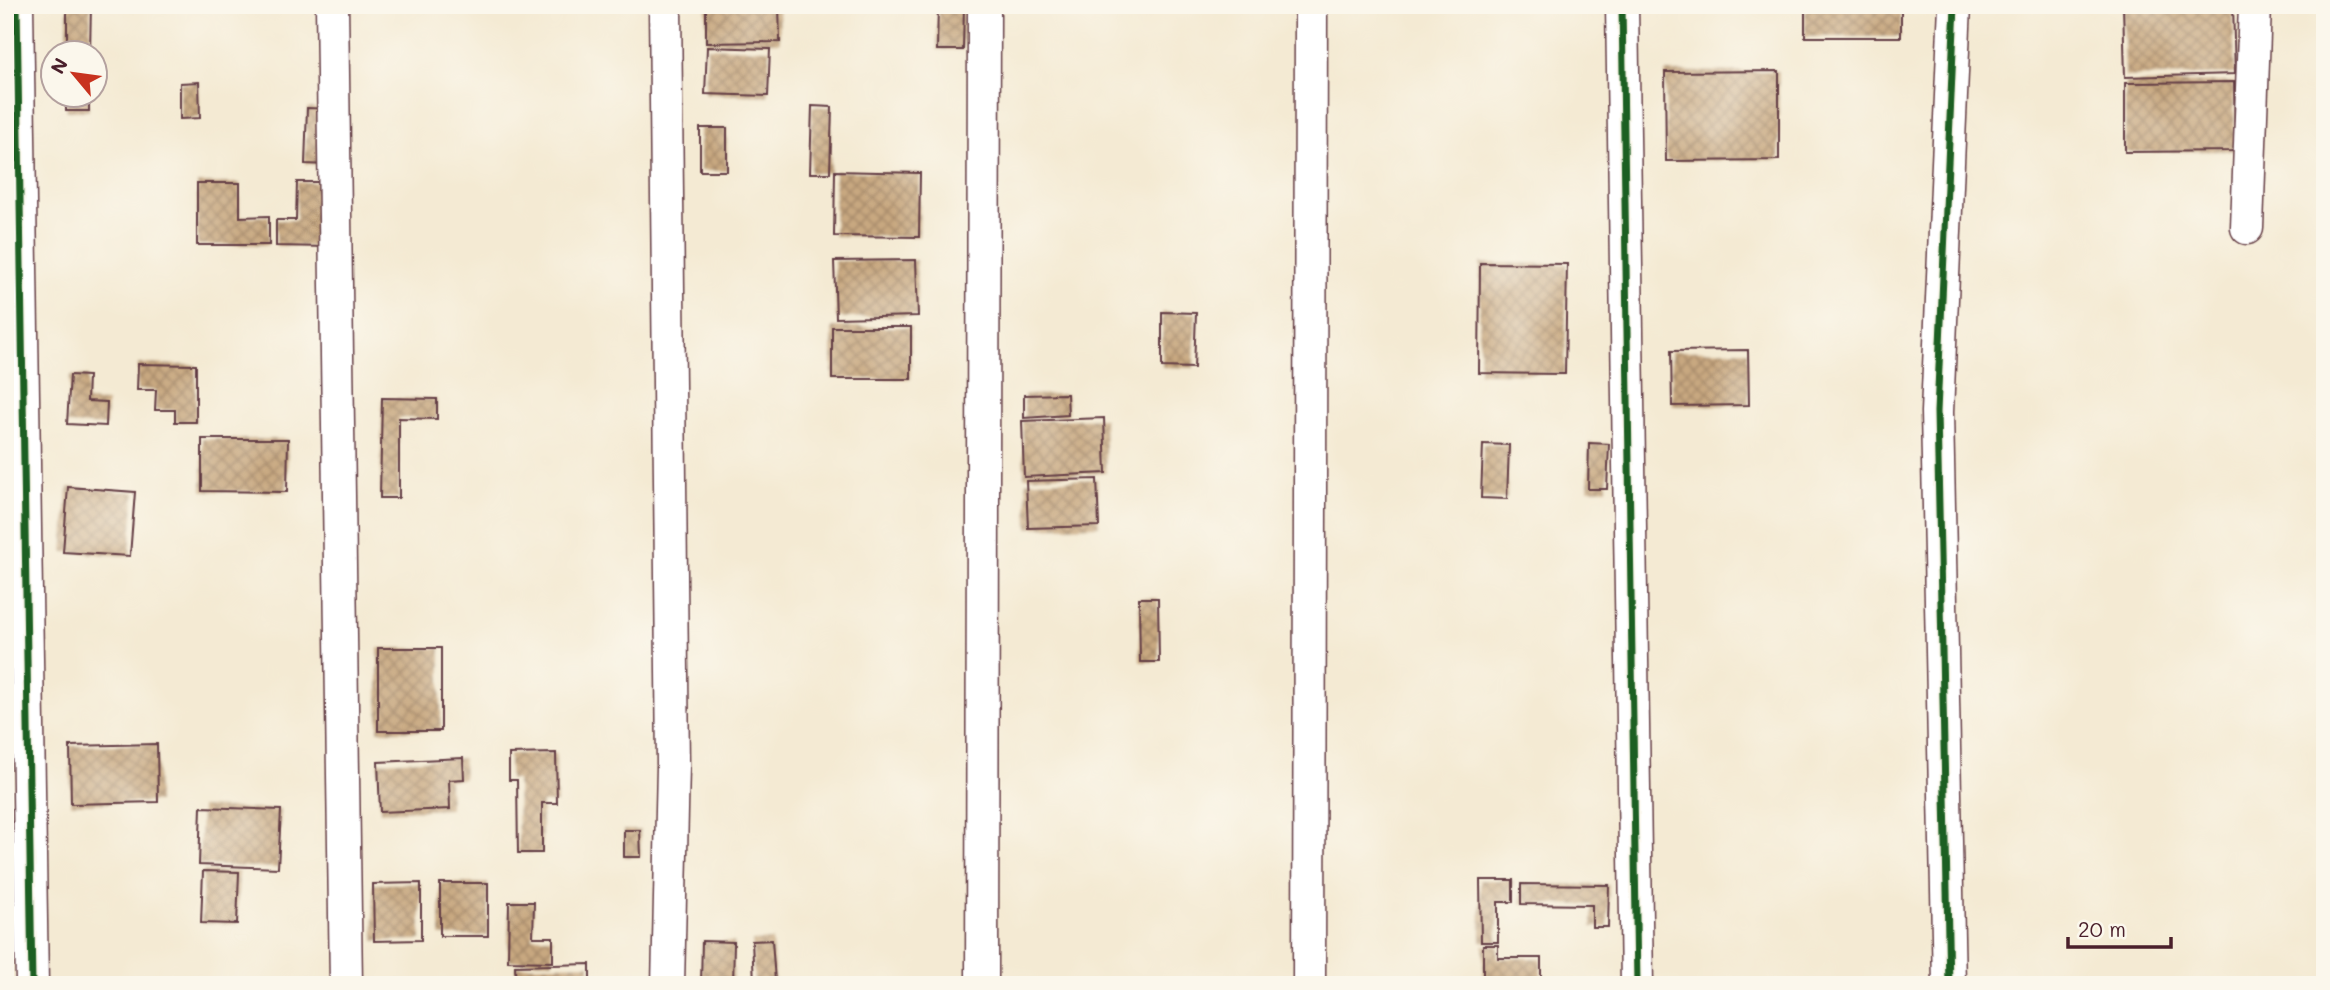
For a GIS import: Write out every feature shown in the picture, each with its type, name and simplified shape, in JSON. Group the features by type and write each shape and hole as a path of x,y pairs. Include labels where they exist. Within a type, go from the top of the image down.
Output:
{"street":[{"path":"17,5 32,985"},
{"path":"332,5 346,985"},
{"path":"665,5 673,766 668,985"},
{"path":"982,985 984,5"},
{"path":"1309,985 1311,5"},
{"path":"1622,5 1637,985"},
{"path":"1950,985 1937,412 1955,5"},
{"path":"2246,228 2255,5"}],"building":[{"path":"67,5 91,5 90,38 67,38"},
{"path":"706,5 779,5 780,42 706,43"},
{"path":"834,5 860,5 860,7 834,9"},
{"path":"938,5 964,5 963,50 937,50"},
{"path":"1805,5 1901,5 1901,37 1805,37"},
{"path":"2123,5 2233,5 2235,74 2125,77"},
{"path":"707,47 770,49 768,96 705,94"},
{"path":"1779,71 1779,160 1666,161 1665,72"},
{"path":"199,82 200,118 180,119 180,83"},
{"path":"2234,82 2235,151 2125,152 2125,83"},
{"path":"812,106 832,107 830,173 810,173"},
{"path":"66,108 89,108 89,111 66,111"},
{"path":"307,108 331,109 329,165 305,164"},
{"path":"700,128 727,128 727,171 700,171"},
{"path":"835,171 920,173 919,237 834,236"},
{"path":"297,182 330,182 329,247 276,246 276,220 296,220"},
{"path":"197,183 240,183 240,217 269,216 269,245 197,245"},
{"path":"916,260 918,316 836,318 834,261"},
{"path":"1480,263 1567,264 1565,374 1479,373"},
{"path":"1162,312 1196,313 1194,368 1162,367"},
{"path":"832,327 911,327 911,379 832,379"},
{"path":"1748,350 1749,405 1672,406 1671,351"},
{"path":"138,364 196,365 196,422 175,422 175,410 155,410 156,390 137,390"},
{"path":"70,375 88,376 87,401 107,402 106,426 67,424"},
{"path":"5,384 14,384 13,472 5,472"},
{"path":"1067,394 1068,415 1024,418 1024,395"},
{"path":"382,398 437,399 437,419 399,418 399,498 380,498"},
{"path":"1104,418 1106,473 1024,477 1022,421"},
{"path":"202,439 288,439 287,492 202,491"},
{"path":"1589,443 1609,444 1607,489 1588,489"},
{"path":"1483,444 1509,445 1507,499 1481,498"},
{"path":"1097,479 1099,526 1028,528 1026,481"},
{"path":"68,487 135,492 130,556 63,552"},
{"path":"1139,598 1158,598 1159,662 1140,662"},
{"path":"378,648 441,648 441,731 378,731"},
{"path":"157,744 158,802 71,804 70,746"},
{"path":"556,753 557,803 542,803 542,853 518,853 517,780 509,780 509,754"},
{"path":"463,758 464,779 449,780 450,809 380,812 378,762"},
{"path":"201,807 281,810 278,868 199,865"},
{"path":"624,830 640,830 641,857 624,857"},
{"path":"203,871 239,872 237,924 201,923"},
{"path":"1480,880 1513,880 1513,902 1498,902 1498,942 1481,942"},
{"path":"421,883 421,940 374,941 373,884"},
{"path":"440,883 488,883 488,936 440,936"},
{"path":"1521,884 1609,885 1608,927 1592,927 1592,905 1521,904"},
{"path":"509,902 534,902 533,937 553,937 553,962 508,961"},
{"path":"772,940 775,981 754,982 752,941"},
{"path":"702,941 734,942 733,985 701,985"},
{"path":"1483,945 1498,945 1498,958 1541,958 1541,985 1483,985"},
{"path":"590,964 590,984 516,985 515,966"}],"cycle path":[{"path":"17,5 32,985"},
{"path":"1622,5 1637,985"},
{"path":"1949,985 1937,412 1955,5"}]}
